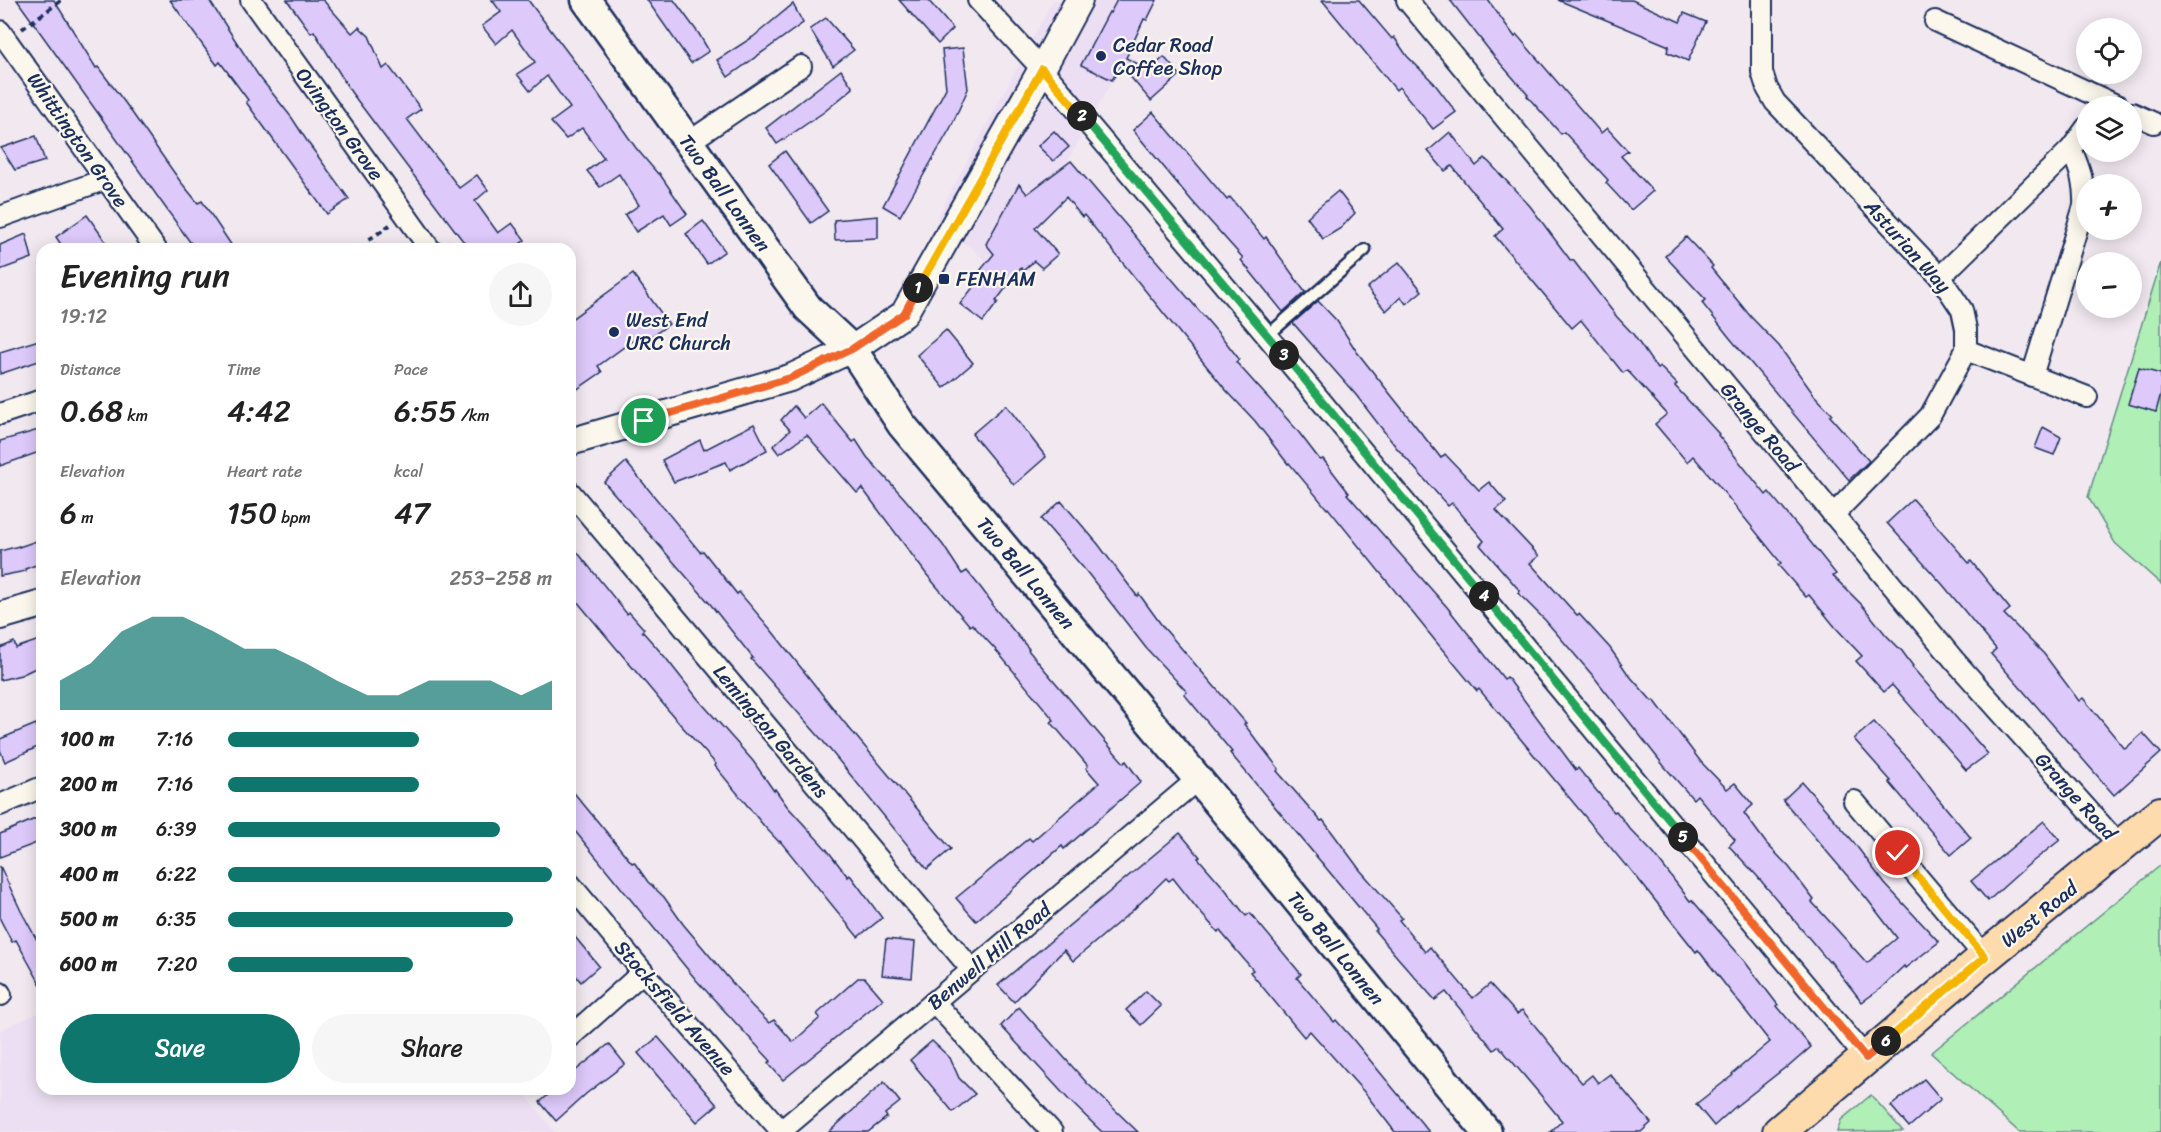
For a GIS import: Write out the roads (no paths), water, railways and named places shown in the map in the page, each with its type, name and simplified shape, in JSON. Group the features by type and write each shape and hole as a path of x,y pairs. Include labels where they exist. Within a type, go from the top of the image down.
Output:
{"main road":[{"name":"Two Ball Lonnen","path":"586,0 808,308 852,349 902,424 1198,779 1487,1132"},
{"name":"West Road","path":"1790,1129 1866,1058 2161,813"}],"street":[{"name":"Ovington Grove","path":"251,0 426,243"},
{"path":"978,0 1042,69 1267,336 1866,1058"},
{"path":"576,440 790,378 852,349 904,314 1042,69 1078,0"},
{"name":"Grange Road","path":"1407,0 1954,660 2121,847"},
{"name":"Asturian Way","path":"1762,0 1762,72 1775,102 1940,277 1962,310 1966,329 1966,350"},
{"path":"1935,21 2090,96"},
{"name":"Whittington Grove","path":"3,35 152,243"},
{"path":"688,142 801,66"},
{"path":"2142,118 2154,123"},
{"path":"1940,277 2076,143"},
{"path":"2032,376 2084,206 2085,190 2082,174 2072,149"},
{"path":"0,217 106,179"},
{"path":"1833,515 1930,416 1966,350 2087,398"},
{"path":"0,414 36,402"},
{"name":"Lemington Gardens","path":"576,499 972,970"},
{"path":"0,616 36,606"},
{"name":"Benwell Hill Road","path":"781,1132 1198,779"},
{"path":"0,805 36,790"},
{"path":"1854,801 1985,957"},
{"name":"Stocksfield Avenue","path":"576,891 781,1132"},
{"path":"576,1032 643,972"},
{"path":"934,1002 1052,1132"}],"lane":[{"path":"1267,336 1365,250"}],"place":[{"name":"Cedar Road Coffee Shop","path":"1101,56"},
{"name":"FENHAM","path":"944,279"},
{"name":"West End URC Church","path":"614,332"}]}
